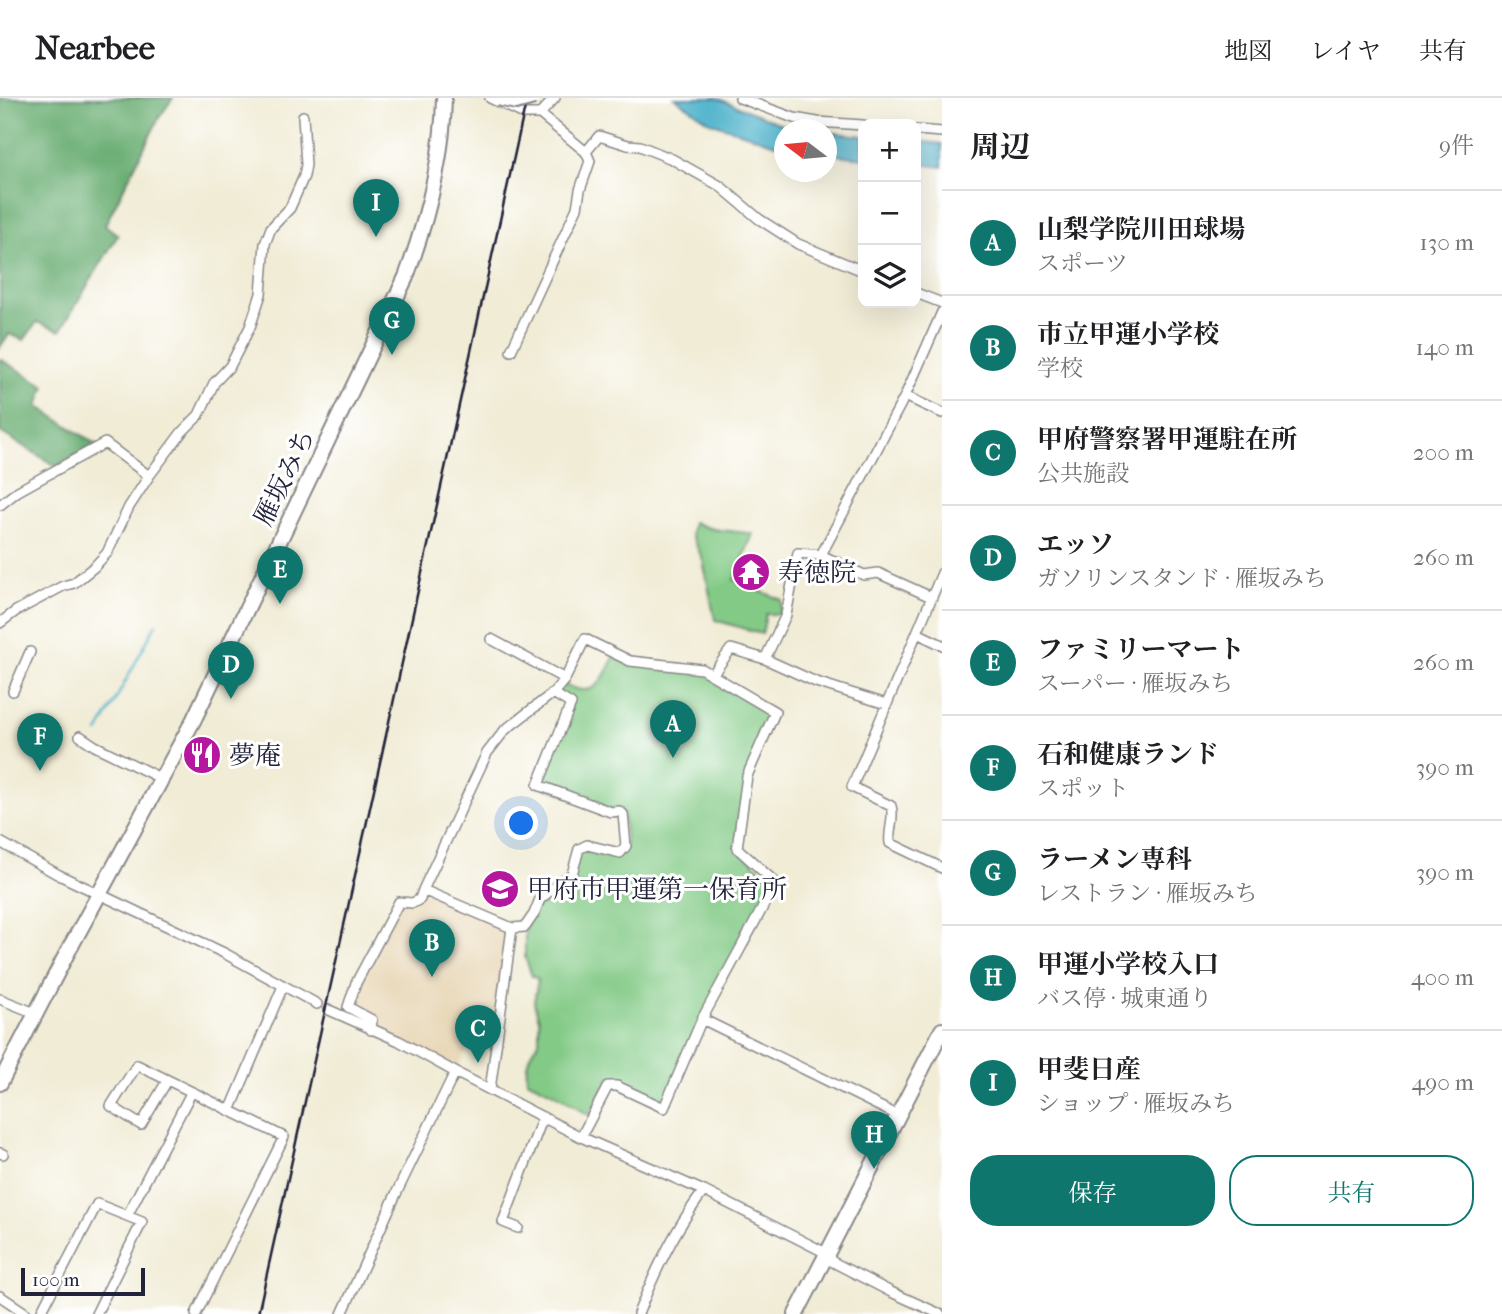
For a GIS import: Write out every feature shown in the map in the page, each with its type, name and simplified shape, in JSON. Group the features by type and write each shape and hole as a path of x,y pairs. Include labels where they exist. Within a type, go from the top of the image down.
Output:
{"highway":[{"name":"雁坂みち","path":"0,1083 223,660 406,277 434,183 442,137 444,98"},
{"path":"796,1314 942,1030"}],"street":[{"path":"540,114 555,98"},
{"path":"740,98 794,118 858,125"},
{"path":"494,99 524,114 540,114 586,152 590,161 577,208 511,351"},
{"path":"494,99 516,104 534,99"},
{"path":"0,623 16,611 74,583 107,553 129,508 149,476 182,432 199,415 215,383 230,366 250,327 261,294 265,244 275,222 290,208 304,176 306,165 303,116"},
{"path":"921,130 942,132"},
{"path":"586,152 599,136 640,146 672,159 720,186 759,219 799,244 858,269"},
{"path":"921,295 942,303"},
{"path":"821,555 905,396 941,317"},
{"path":"905,396 942,413"},
{"path":"0,505 19,491 105,443 149,476"},
{"path":"765,659 786,615 799,553 821,555 864,575 878,573 931,597"},
{"path":"942,573 852,788 891,806 893,812 888,833 890,843 942,868"},
{"path":"917,633 942,645"},
{"path":"491,639 565,679"},
{"path":"371,1030 372,1020 348,1007 356,983 398,902 413,903 420,899 487,753 505,730 553,693 565,679 585,639 630,661 702,669 775,712 747,776 737,848 776,883 702,1019 664,1108 617,1086 608,1086 580,1137"},
{"path":"712,675 731,649 765,659 816,682 886,704"},
{"path":"13,691 30,652"},
{"path":"423,890 512,928 525,927 540,900 572,874 579,849 587,845 620,853 626,846 623,814 538,785 571,704 553,693"},
{"path":"80,736 162,779"},
{"path":"0,842 59,876 224,953 317,1004"},
{"path":"490,1090 512,928"},
{"path":"230,1111 283,986"},
{"path":"0,999 35,1013"},
{"path":"329,1010 399,1041 580,1137 704,1191 828,1254 831,1261 939,1314"},
{"path":"702,1019 897,1115"},
{"path":"167,1081 141,1125 111,1106 137,1065 284,1137 196,1314"},
{"path":"342,1314 455,1072"},
{"path":"127,1216 191,1093"},
{"path":"518,1228 503,1222 543,1117"},
{"path":"638,1314 652,1279 684,1217 704,1191"},
{"path":"40,1314 97,1203 142,1222 96,1314"},
{"path":"0,1296 27,1314"}],"shaded area":[{"path":"423,890 512,928 496,1046 470,1044 455,1072 371,1030 372,1020 348,1007 399,902 413,903"}],"green space":[{"path":"0,98 173,98 159,118 105,225 118,235 60,331 37,322 24,340 9,334 0,347"},
{"path":"0,359 45,386 38,406 97,445 56,466 0,432"},
{"path":"693,522 715,529 753,534 734,580 782,600 780,614 766,614 762,634 715,620 703,560 691,534"},
{"path":"615,655 702,669 775,712 756,754 737,848 776,883 702,1019 664,1108 612,1082 607,1083 589,1115 527,1080 528,1060 539,1042 539,1019 534,1003 538,979 532,976 525,957 525,927 540,899 572,874 579,849 620,853 626,846 623,814 538,785 571,704 553,693 564,684 575,689 591,689 602,680"}],"water":[{"path":"675,98 717,98 774,121 774,144 710,122"},
{"path":"837,133 858,135 858,157 837,155"},
{"path":"921,142 942,144 942,167 921,165"}],"waterway":[{"path":"98,733 156,624"}],"railway":[{"path":"258,1314 527,98"}],"place":[{"name":"甲斐日産","path":"376,237"},
{"name":"ラーメン専科","path":"392,355"},
{"name":"寿徳院","path":"751,572"},
{"name":"ファミリーマート","path":"280,604"},
{"name":"エッソ","path":"231,699"},
{"name":"夢庵","path":"202,755"},
{"name":"山梨学院川田球場","path":"673,758"},
{"name":"石和健康ランド","path":"40,771"},
{"name":"甲府市甲運第一保育所","path":"500,889"},
{"name":"市立甲運小学校","path":"432,977"},
{"name":"甲府警察署甲運駐在所","path":"478,1063"},
{"name":"甲運小学校入口","path":"874,1169"}]}
